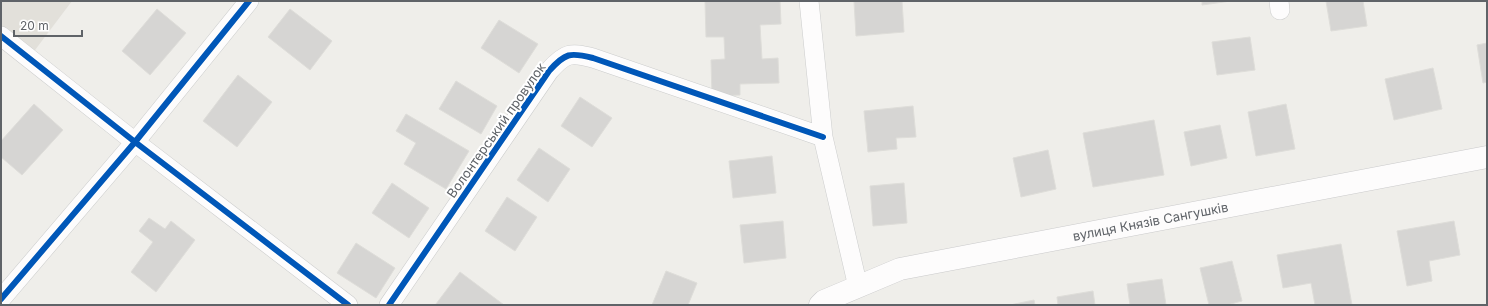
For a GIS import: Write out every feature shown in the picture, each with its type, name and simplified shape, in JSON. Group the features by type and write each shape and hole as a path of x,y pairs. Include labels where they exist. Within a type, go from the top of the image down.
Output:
{"main road":[{"name":"вулиця Князів Сангушків","path":"823,304 900,269 1487,157"}],"street":[{"path":"1,299 134,142 249,1"},
{"path":"809,1 822,137 858,287"},
{"path":"1,36 134,142 348,305"},
{"name":"Волонтерський провулок","path":"389,305 549,71 559,59 576,54 593,58 822,137"}],"shaded area":[{"path":"1,1 72,1 29,58 1,36"}],"building":[{"path":"705,1 780,1 781,24 760,25 762,59 778,58 779,83 740,84 740,95 712,96 711,60 725,59 724,37 706,37"},
{"path":"854,1 902,1 904,32 856,36"},
{"path":"1202,1 1231,1 1202,5"},
{"path":"1326,1 1363,1 1367,26 1331,31"},
{"path":"157,9 186,33 150,75 122,51"},
{"path":"290,9 332,41 310,70 268,37"},
{"path":"499,20 538,44 519,73 481,48"},
{"path":"1250,37 1255,70 1217,75 1212,42"},
{"path":"1487,43 1487,82 1483,83 1477,45"},
{"path":"1433,68 1442,109 1394,120 1385,79"},
{"path":"238,75 272,102 237,147 203,121"},
{"path":"456,81 497,106 481,134 439,109"},
{"path":"580,97 612,118 592,147 561,126"},
{"path":"34,104 63,130 22,175 1,157 1,141"},
{"path":"1286,104 1295,149 1256,156 1248,112"},
{"path":"913,106 916,137 896,138 897,149 868,152 864,111"},
{"path":"406,114 469,151 446,189 404,164 416,143 396,131"},
{"path":"1154,120 1164,175 1093,187 1083,133"},
{"path":"1220,125 1227,158 1191,166 1184,132"},
{"path":"539,148 570,169 548,202 517,180"},
{"path":"1048,150 1056,189 1021,197 1013,158"},
{"path":"772,156 776,193 733,198 729,161"},
{"path":"392,183 429,208 409,238 372,213"},
{"path":"904,183 907,223 873,226 870,186"},
{"path":"507,197 537,217 515,251 485,231"},
{"path":"149,218 165,229 171,221 195,240 156,292 131,272 153,242 139,231"},
{"path":"783,221 786,258 744,263 740,225"},
{"path":"1454,221 1460,255 1429,261 1432,281 1407,286 1397,231"},
{"path":"356,243 395,268 376,298 337,273"},
{"path":"1341,244 1352,305 1315,305 1311,283 1283,288 1277,255"},
{"path":"1232,261 1242,301 1227,305 1209,305 1200,268"},
{"path":"666,271 697,283 688,305 652,305"},
{"path":"460,272 504,305 436,304"},
{"path":"1162,279 1166,305 1130,305 1127,284"},
{"path":"1093,291 1095,305 1058,305 1057,297"},
{"path":"1034,300 1035,305 1010,305"}],"cycle path":[{"path":"1,299 135,142 249,1"},
{"path":"1,36 135,142 348,305"},
{"path":"389,305 549,71 564,57 579,55 593,58 823,137"}]}
